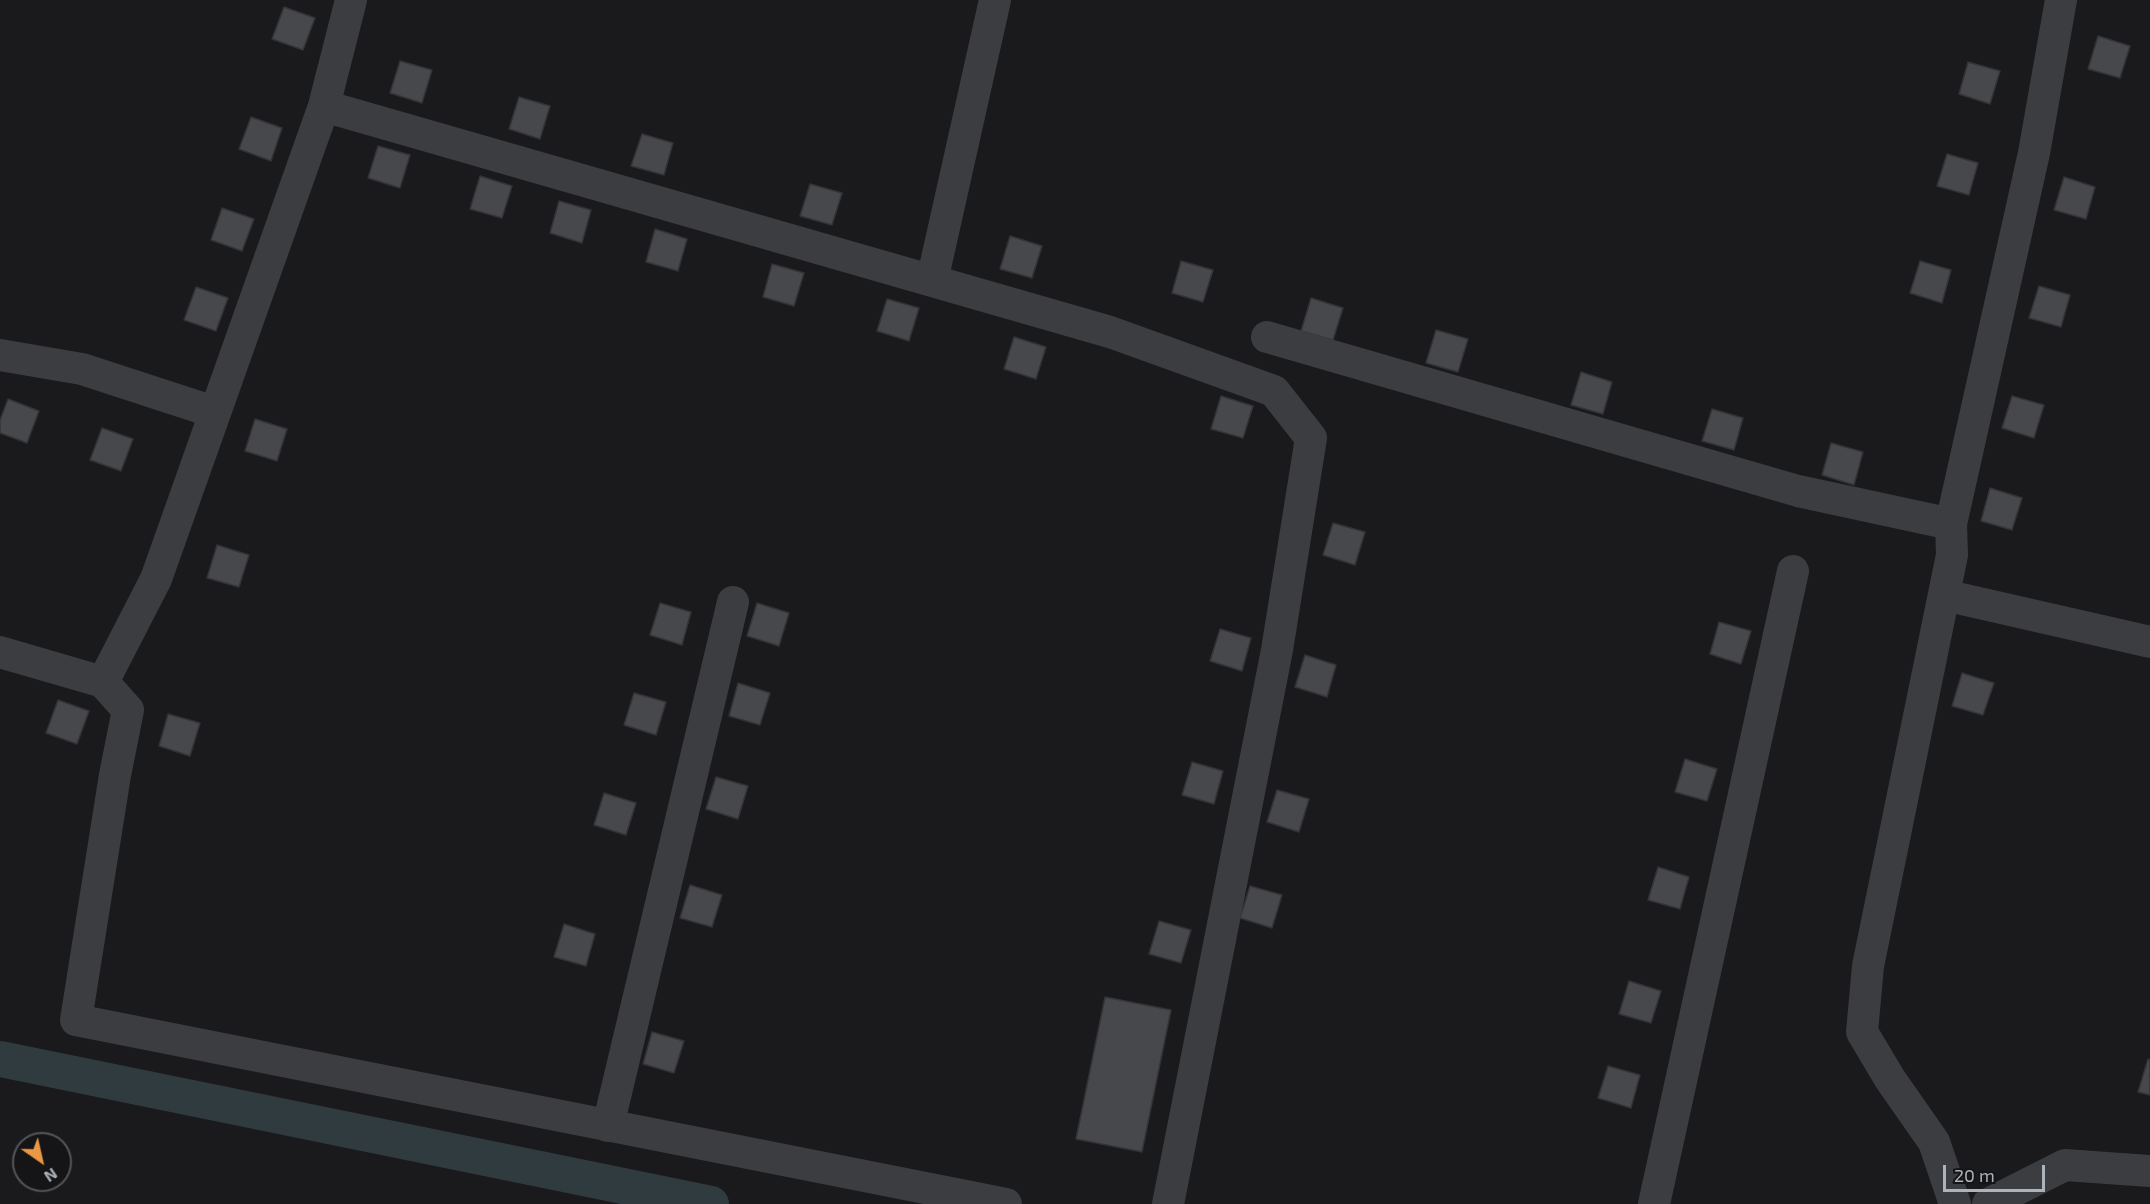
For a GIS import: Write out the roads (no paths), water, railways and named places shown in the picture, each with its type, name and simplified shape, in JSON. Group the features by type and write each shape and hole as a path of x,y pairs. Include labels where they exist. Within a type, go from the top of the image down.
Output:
{"street":[{"path":"102,682 156,579 324,106 351,0"},
{"path":"932,281 995,0"},
{"path":"1954,1204 1934,1142 1890,1079 1862,1032 1868,966 1952,555 1951,524 2034,153 2061,0"},
{"path":"324,106 1110,332 1274,392 1311,438 1277,650 1168,1204"},
{"path":"1267,337 1798,491 1951,524"},
{"path":"0,355 82,369 214,412"},
{"path":"1654,1204 1792,572"},
{"path":"1944,595 2150,642"},
{"path":"608,1126 733,602"},
{"path":"0,652 102,682 128,710 115,776 76,1020 1006,1204"},
{"path":"1988,1204 2065,1165 2150,1171"}],"waterway":[{"path":"0,1059 711,1204"}]}
